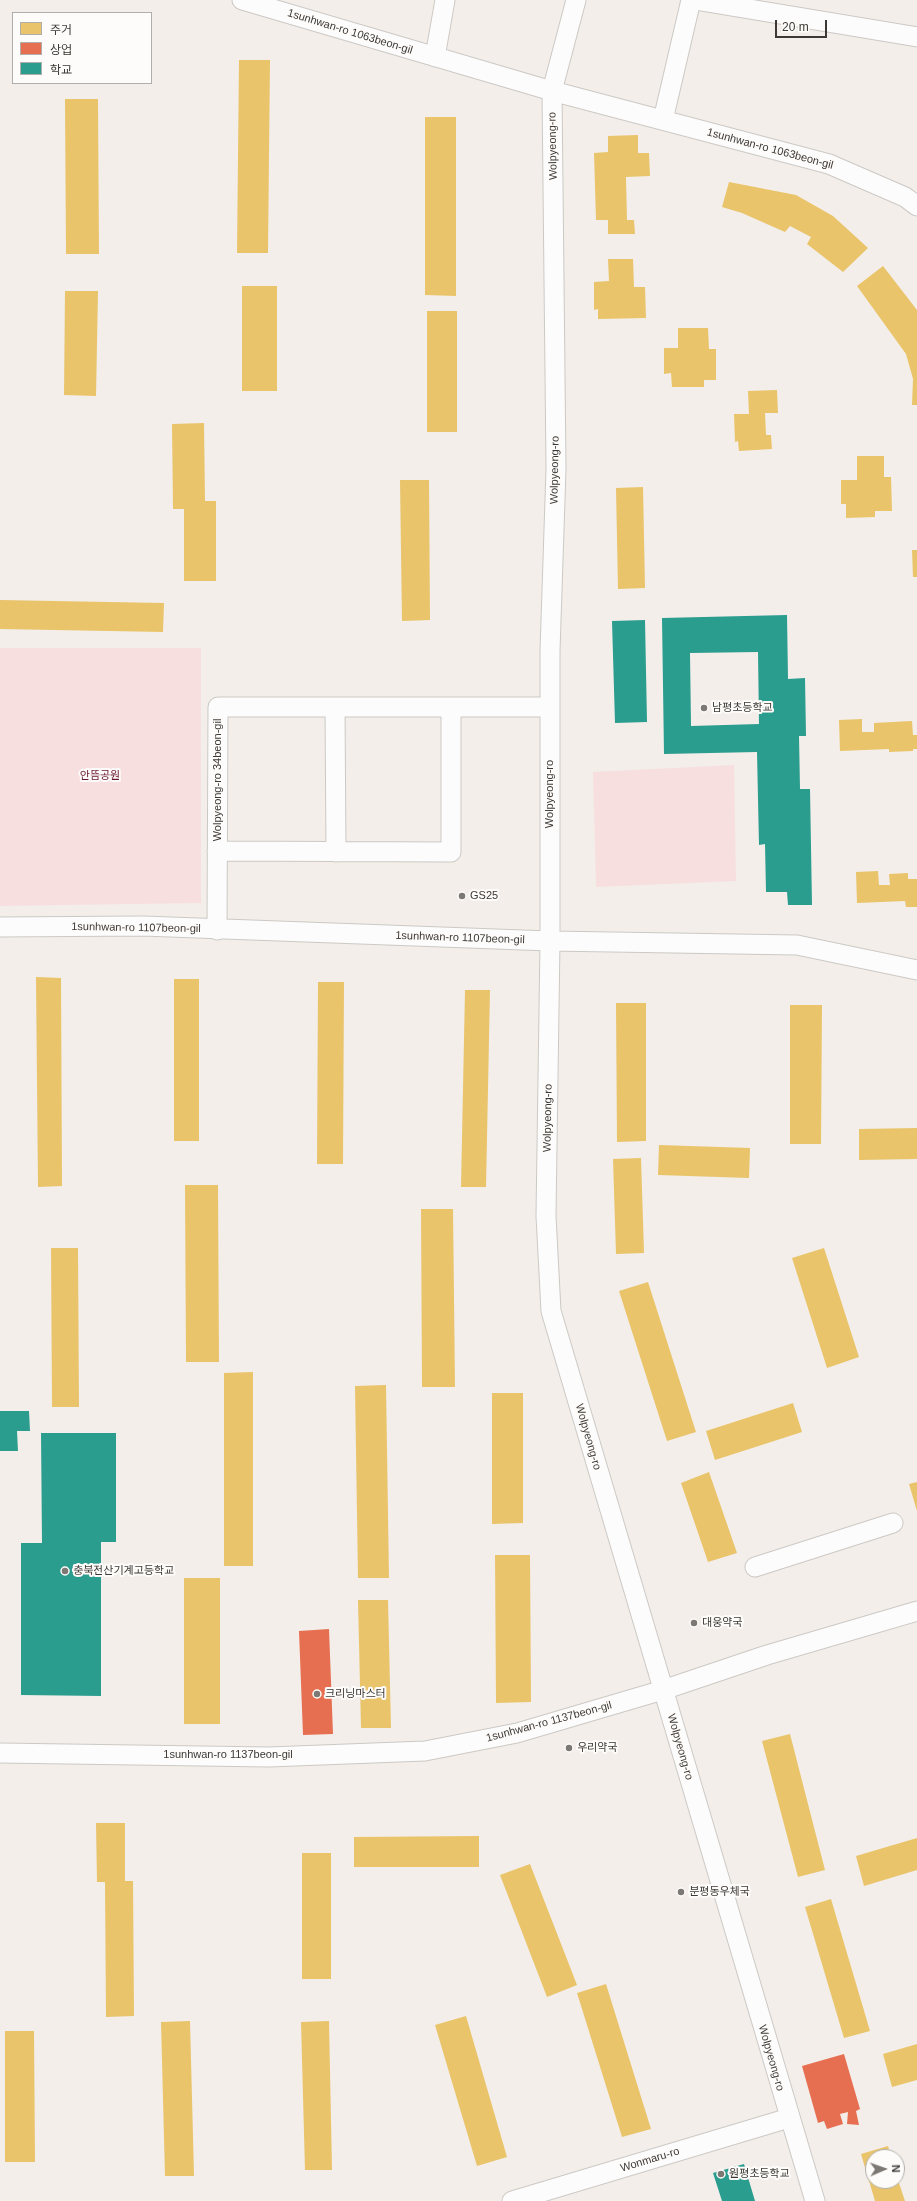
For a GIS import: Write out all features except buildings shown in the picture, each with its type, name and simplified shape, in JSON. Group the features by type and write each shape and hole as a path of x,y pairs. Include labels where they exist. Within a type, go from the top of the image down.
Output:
{"street":[{"name":"1sunhwan-ro 1063beon-gil","path":"242,0 552,91 829,164 905,197 917,206"},
{"path":"435,57 445,0"},
{"name":"Wolpyeong-ro","path":"576,0 552,91 556,469 550,707 550,941 546,1216 551,1311 789,2118 815,2201"},
{"path":"663,120 691,0"},
{"path":"695,0 917,37"},
{"name":"Wolpyeong-ro 34beon-gil","path":"217,930 218,707 550,707"},
{"path":"335,707 336,852"},
{"name":"Wolpyeong-ro 34beon-gil","path":"217,851 451,852 451,707"},
{"name":"1sunhwan-ro 1107beon-gil","path":"0,927 143,926 217,930 550,941 797,945 917,970"},
{"path":"755,1567 893,1523"},
{"name":"1sunhwan-ro 1137beon-gil","path":"0,1753 269,1757 425,1751 517,1732 663,1690 767,1655 917,1612"},
{"name":"Wonmaru-ro","path":"512,2201 789,2118"}],"green space":[{"name":"안뜸공원","path":"0,648 201,648 201,903 0,906"},
{"path":"734,765 736,881 596,887 593,772"}],"place":[{"name":"남평초등학교","path":"704,708"},
{"name":"GS25","path":"462,896"},
{"name":"충북전산기계고등학교","path":"65,1571"},
{"name":"대웅약국","path":"694,1623"},
{"name":"크리닝마스터","path":"317,1694"},
{"name":"우리약국","path":"569,1748"},
{"name":"분평동우체국","path":"681,1892"},
{"name":"원평초등학교","path":"721,2174"}]}
